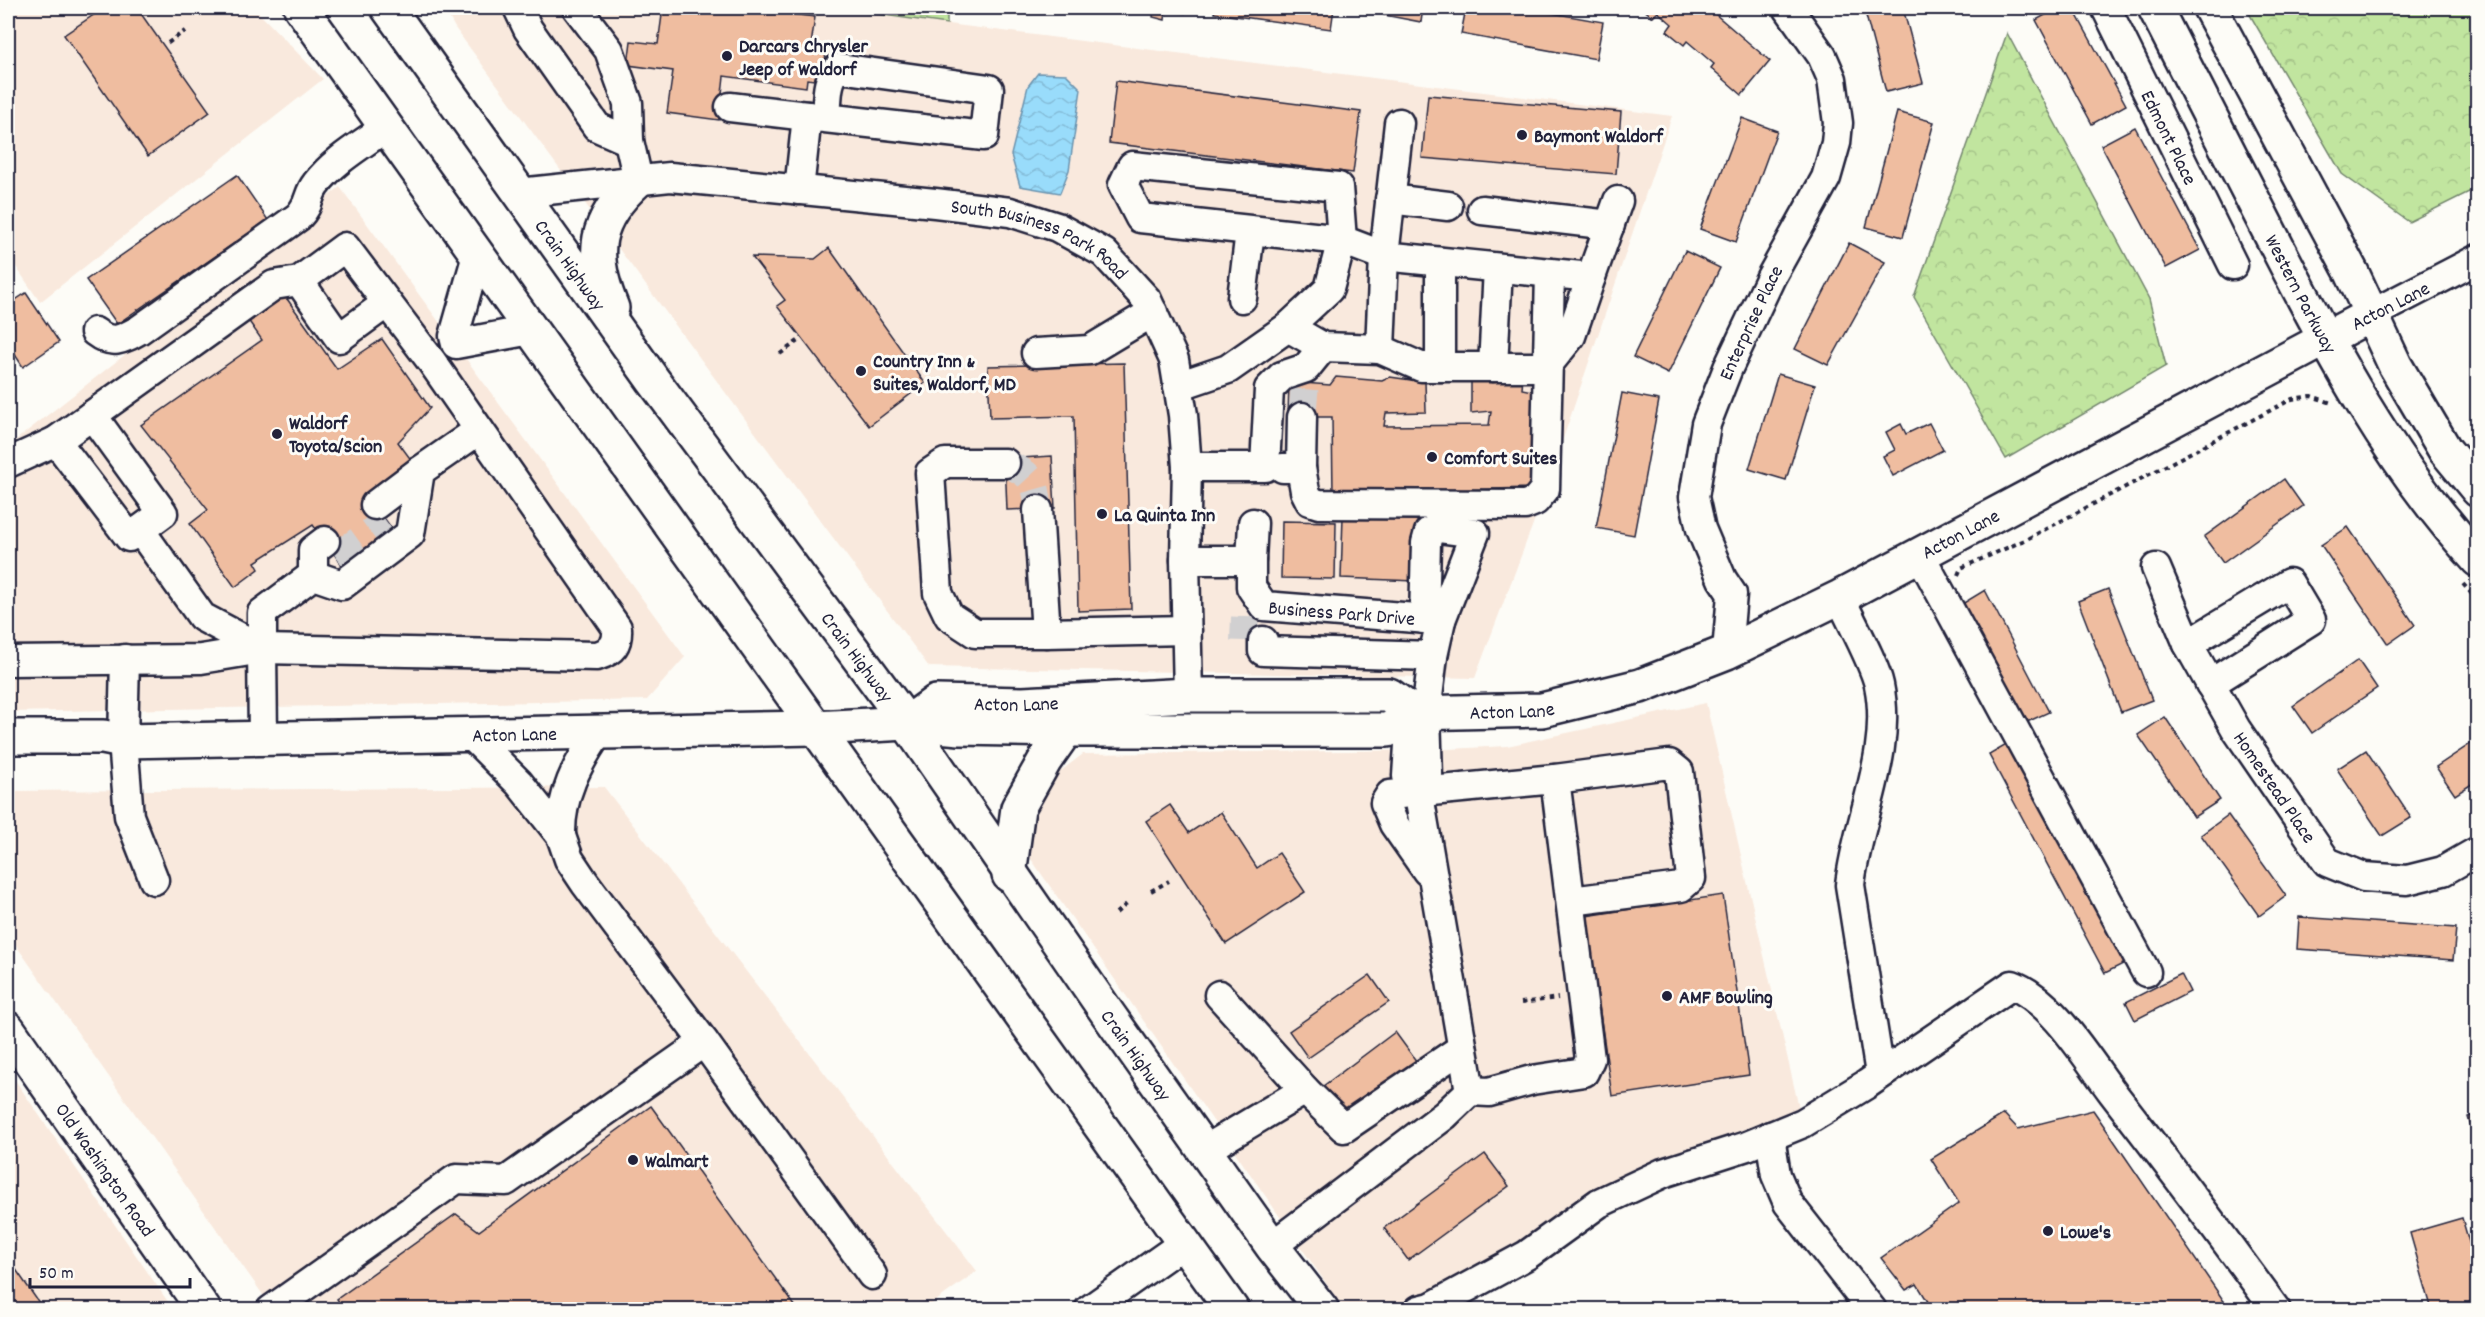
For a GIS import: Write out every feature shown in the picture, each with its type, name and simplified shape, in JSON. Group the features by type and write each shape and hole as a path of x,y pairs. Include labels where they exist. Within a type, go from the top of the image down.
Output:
{"main road":[{"path":"301,8 1232,1310"},
{"name":"Crain Highway","path":"388,8 653,380 907,723 1010,875 1272,1246 1322,1310"},
{"name":"Western Parkway","path":"2155,8 2325,338 2394,452 2442,522 2478,560"},
{"path":"2210,8 2352,273 2395,365 2445,450 2478,489"},
{"path":"638,180 619,197 604,219 598,251 603,286 616,318 653,380"},
{"name":"Acton Lane","path":"8,736 104,737 123,741 815,728 907,723 960,728 1066,730 1388,730 1420,713 1542,710 1640,686 1727,652 1840,597 2372,314"},
{"name":"Acton Lane","path":"907,723 936,702 1023,704 1188,695 1389,695 1420,713"},
{"path":"1010,875 1018,808 1045,760 1066,730"},
{"path":"8,759 109,759 123,741"},
{"name":"Old Washington Road","path":"12,1047 204,1310"}],"street":[{"path":"518,8 528,28 597,127 629,141"},
{"path":"577,8 609,50 628,103 629,141 638,180"},
{"name":"Enterprise Place","path":"1727,652 1732,594 1722,579 1701,529 1694,496 1706,424 1728,368 1771,277 1826,178 1836,143 1838,123 1832,79 1822,56 1788,8"},
{"name":"Edmont Place","path":"2106,8 2233,266"},
{"path":"730,107 817,117 984,136 989,90 839,68 833,73 817,117 799,190"},
{"path":"1380,349 1384,256 1399,123"},
{"path":"95,332 106,341 117,342 139,330 298,217 308,207 314,186 330,168 386,127"},
{"path":"1178,386 1228,369 1288,327 1329,289 1342,240 1338,187 1132,166 1123,185 1140,218 1342,240 1384,256 1591,277"},
{"name":"South Business Park Road","path":"519,193 670,177 1010,212 1057,227 1104,254 1128,277 1153,312 1174,360 1187,467 1185,560 1188,695"},
{"path":"1390,199 1448,206"},
{"path":"1482,210 1614,213 1571,336 1546,367"},
{"path":"1242,298 1250,231"},
{"path":"8,463 56,441 274,285 299,281 345,247 432,362 617,628 617,640 609,652 597,656 262,648 201,659 8,661"},
{"path":"456,344 454,336 477,255"},
{"name":"Acton Lane","path":"2372,314 2478,259"},
{"path":"1440,262 1440,367"},
{"path":"1493,367 1498,268"},
{"path":"1302,417 1301,468 1305,491 1311,501 1319,504 1525,505 1535,501 1545,489 1546,367 1550,273"},
{"path":"299,281 339,338 387,303"},
{"path":"1036,353 1090,350 1153,312"},
{"path":"1288,327 1311,366"},
{"path":"432,362 456,344 531,330"},
{"path":"1265,467 1269,389 1282,376 1311,366 1380,349 1422,367 1546,367"},
{"path":"56,441 129,537 140,530 163,513 92,415"},
{"path":"416,499 380,513 420,471 479,430"},
{"path":"1005,463 945,464 930,473 938,593 949,616 975,633 1187,630"},
{"path":"1187,467 1301,468"},
{"path":"313,575 342,585 410,534 420,471"},
{"path":"1038,510 1046,633"},
{"path":"1254,523 1260,614 1291,652 1433,656"},
{"path":"140,530 202,617 262,648"},
{"path":"263,738 262,613 313,575 331,549"},
{"path":"1919,553 2146,972"},
{"name":"Business Park Drive","path":"1185,560 1260,614 1432,620 1433,656 1420,713"},
{"name":"Homestead Place","path":"2156,568 2188,644 2236,729 2327,862 2364,877 2407,880 2443,871 2478,851"},
{"path":"2188,644 2289,583 2311,620 2210,684"},
{"path":"1840,597 1879,684 1882,715 1877,761 1853,858 1850,885 1880,1074"},
{"path":"1260,614 1291,652"},
{"path":"125,659 123,741 129,816 154,880"},
{"path":"1420,713 1409,745 1407,776 1418,788 1431,876 1470,1091"},
{"path":"599,732 584,754 568,788 561,822 561,836 569,859 585,884 704,1042 873,1275"},
{"path":"470,734 505,767 561,836"},
{"path":"1418,788 1555,779 1669,764 1679,772 1690,878 1680,887 1570,902"},
{"path":"1272,1246 1445,1115 1470,1091 1489,1092 1532,1080 1584,1072 1590,1059 1555,779"},
{"path":"1427,1309 1527,1255 1599,1203 1663,1173 1803,1123 1880,1074 1995,994 2012,985 2028,990 2054,1016 2184,1184 2276,1310"},
{"path":"1219,995 1305,1090 1344,1128 1462,1048"},
{"path":"271,1310 456,1179 506,1181 704,1042"},
{"path":"1205,1150 1305,1090"},
{"path":"1770,1136 1776,1175 1788,1203 1872,1310"},
{"path":"1089,1310 1184,1243"}],"path":[{"path":"168,43 185,31"},
{"path":"780,354 802,339"},
{"path":"1957,576 1961,568 2025,540 2292,399 2311,396 2336,406"},
{"path":"1151,891 1169,881"},
{"path":"1116,913 1129,902"},
{"path":"1521,1003 1560,998"}],"shaded area":[{"path":"8,8 254,8 323,79 40,302 8,255"},
{"path":"444,8 822,8 1672,116 1544,495 1475,678 929,667 455,28"},
{"path":"340,187 685,657 647,700 8,712 8,446"},
{"path":"1706,703 1799,1108 1575,1212 1406,1309 1344,1309 1031,859 1027,816 1049,780 1083,754 1429,750 1507,746"},
{"path":"604,787 977,1271 925,1309 273,1309 8,934 8,791"},
{"path":"8,1070 173,1309 8,1309"}],"green space":[{"path":"834,8 947,8 947,24"},
{"path":"2246,8 2477,8 2477,188 2409,222 2342,174"},
{"path":"2007,33 2149,299 2166,366 2006,459 1914,297"}],"water":[{"path":"1038,73 1066,74 1081,89 1069,170 1060,193 1020,186 1011,155 1028,86"}],"building":[{"path":"104,8 137,8 210,112 148,156 64,35"},
{"name":"Darcars Chrysler Jeep of Waldorf","path":"663,8 740,8 815,17 811,45 827,47 822,81 807,79 806,87 724,76 719,120 667,113 673,71 628,65 631,41 658,44"},
{"path":"1154,8 1186,8 1185,13 1166,10 1165,20 1153,17"},
{"path":"1215,8 1334,8 1331,29 1214,13"},
{"path":"1386,8 1423,8 1421,22 1384,15"},
{"path":"1466,8 1524,8 1603,22 1596,59 1461,34"},
{"path":"1642,8 1708,8 1770,61 1742,95 1711,68 1714,64 1687,41 1684,45 1667,31 1672,24 1658,12 1653,17"},
{"path":"1864,8 1903,8 1923,83 1886,92"},
{"path":"2058,8 2073,8 2126,105 2092,124 2036,20"},
{"path":"1116,81 1361,112 1353,173 1109,143"},
{"name":"Baymont Waldorf","path":"1428,95 1621,112 1616,174 1422,158"},
{"path":"1897,112 1934,122 1903,237 1866,227"},
{"path":"1742,118 1777,131 1736,242 1700,229"},
{"path":"2135,127 2200,250 2166,268 2101,145"},
{"path":"237,175 268,220 117,324 86,280"},
{"path":"1849,243 1885,262 1828,365 1795,349"},
{"path":"829,248 925,383 869,426 777,306 785,300 752,257 815,259"},
{"path":"1685,251 1720,268 1668,374 1633,357"},
{"name":"Waldorf Toyota/Scion","path":"280,289 337,369 382,339 430,408 398,442 412,461 367,494 395,533 345,569 313,525 255,562 259,569 235,587 190,524 208,510 141,425 262,340 243,313"},
{"path":"26,293 59,342 23,367 8,344 8,305"},
{"name":"La Quinta Inn","path":"1124,363 1131,609 1078,611 1074,416 990,418 988,366"},
{"path":"1778,374 1815,385 1786,480 1749,469"},
{"name":"Comfort Suites","path":"1471,375 1523,378 1522,389 1532,391 1532,488 1333,493 1332,417 1288,417 1289,382 1330,385 1336,377 1382,381 1390,377 1425,382 1426,412 1386,413 1384,426 1489,425 1491,411 1471,413"},
{"path":"1622,393 1659,400 1634,535 1596,528"},
{"path":"1929,423 1943,450 1893,476 1883,456 1895,450 1886,432 1901,424 1906,434"},
{"path":"1052,456 1055,508 1007,510 1005,459"},
{"path":"2284,479 2303,506 2223,563 2204,537"},
{"path":"1343,517 1419,520 1416,581 1341,578"},
{"path":"1282,521 1336,522 1335,579 1281,578"},
{"path":"2348,527 2415,625 2388,644 2321,545"},
{"path":"2108,589 2152,700 2121,712 2078,601"},
{"path":"1985,590 2049,712 2027,722 1962,604"},
{"path":"2358,660 2377,688 2312,733 2293,706"},
{"path":"2165,717 2220,800 2194,817 2138,735"},
{"path":"2478,739 2478,780 2455,795 2436,767"},
{"path":"2008,744 2125,963 2105,973 1989,755"},
{"path":"2366,750 2411,818 2382,836 2337,769"},
{"path":"1170,805 1189,833 1221,812 1257,868 1279,853 1305,892 1226,944 1146,821"},
{"path":"2228,815 2286,896 2259,916 2201,835"},
{"name":"AMF Bowling","path":"1723,895 1749,1075 1612,1096 1586,916"},
{"path":"2299,917 2456,928 2453,960 2297,949"},
{"path":"2181,974 2190,992 2135,1020 2126,1002"},
{"path":"1370,975 1389,1002 1308,1058 1289,1031"},
{"path":"1395,1032 1417,1062 1340,1120 1318,1090"},
{"name":"Walmart","path":"651,1106 798,1310 344,1310 337,1299 456,1214 479,1231"},
{"name":"Lowe's","path":"2093,1110 2230,1310 1933,1310 1917,1284 1906,1290 1881,1258 1959,1203 1931,1159 2004,1114 2018,1129"},
{"path":"2478,1114 2478,1151 2468,1117"},
{"path":"1485,1154 1509,1186 1408,1260 1384,1228"},
{"path":"2462,1218 2478,1273 2478,1300 2443,1310 2432,1310 2410,1233"},
{"path":"8,1258 44,1310 8,1310"},
{"path":"2478,1304 2478,1310 2457,1310"}],"tunnel":[{"path":"1302,417 1305,383"},
{"path":"1005,463 1031,479 1036,492 1038,510"},
{"path":"336,557 386,521"},
{"path":"1244,641 1245,617"}],"place":[{"name":"Darcars Chrysler Jeep of Waldorf","path":"727,56"},
{"name":"Baymont Waldorf","path":"1522,135"},
{"name":"Country Inn & Suites, Waldorf, MD","path":"861,371"},
{"name":"Waldorf Toyota/Scion","path":"277,434"},
{"name":"Comfort Suites","path":"1432,457"},
{"name":"La Quinta Inn","path":"1102,514"},
{"name":"AMF Bowling","path":"1667,996"},
{"name":"Walmart","path":"633,1160"},
{"name":"Lowe's","path":"2048,1231"}]}
